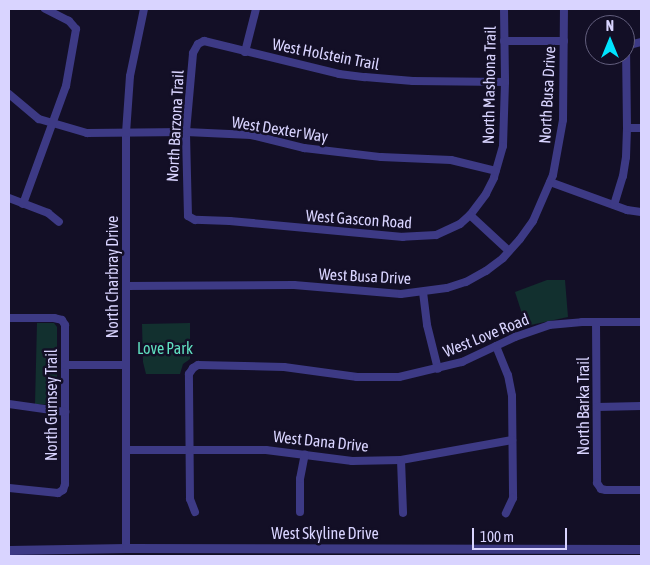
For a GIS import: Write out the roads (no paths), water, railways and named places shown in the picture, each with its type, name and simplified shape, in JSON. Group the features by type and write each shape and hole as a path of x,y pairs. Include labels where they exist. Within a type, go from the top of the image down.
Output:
{"street":[{"path":"23,204 54,125 66,86 76,29 73,24 45,9"},
{"name":"North Charbray Drive","path":"126,548 126,133 131,69 144,9"},
{"path":"245,52 256,9"},
{"name":"North Mashona Trail","path":"470,215 486,194 496,171 504,132 504,9"},
{"name":"North Busa Drive","path":"550,182 560,147 563,120 564,9"},
{"name":"West Holstein Trail","path":"204,41 364,78 413,81 505,82"},
{"name":"North Barzona Trail","path":"188,216 186,132 194,53 198,44 204,41"},
{"path":"504,41 564,41"},
{"path":"614,205 623,176 628,128 626,51 629,45 641,42"},
{"name":"West Dexter Way","path":"9,94 29,112 54,125 87,133 186,132 251,135 311,149 381,157 451,160 496,171"},
{"path":"628,128 641,128"},
{"path":"550,182 614,205 641,212"},
{"name":"West Busa Drive","path":"126,286 294,285 402,294 447,288 466,282 486,271 509,251 533,221 550,182"},
{"path":"9,198 48,212 59,222"},
{"path":"470,215 509,251"},
{"name":"West Gascon Road","path":"188,216 195,220 230,221 374,236 419,238 449,231 470,215"},
{"path":"423,292 427,326 438,369"},
{"name":"North Gurnsey Trail","path":"9,318 54,318 62,320 65,326 65,484 63,490 58,493 45,493 9,488"},
{"name":"West Love Road","path":"189,450 189,374 192,368 198,365 284,367 357,377 399,377 462,362 533,330 549,326 596,322 641,322"},
{"name":"North Barka Trail","path":"596,322 598,483 601,488 641,490"},
{"path":"496,346 508,375 512,396 513,498 506,513"},
{"path":"65,365 126,365"},
{"path":"9,404 65,412"},
{"path":"597,407 641,406"},
{"name":"West Dana Drive","path":"126,450 266,450 352,460 401,460 512,440"},
{"path":"189,450 190,499 195,512"},
{"path":"300,512 300,479 305,454"},
{"path":"401,460 403,513"},
{"name":"West Skyline Drive","path":"9,550 126,548 641,548"}],"park label":[{"name":"Love Park","path":"165,348"}]}
